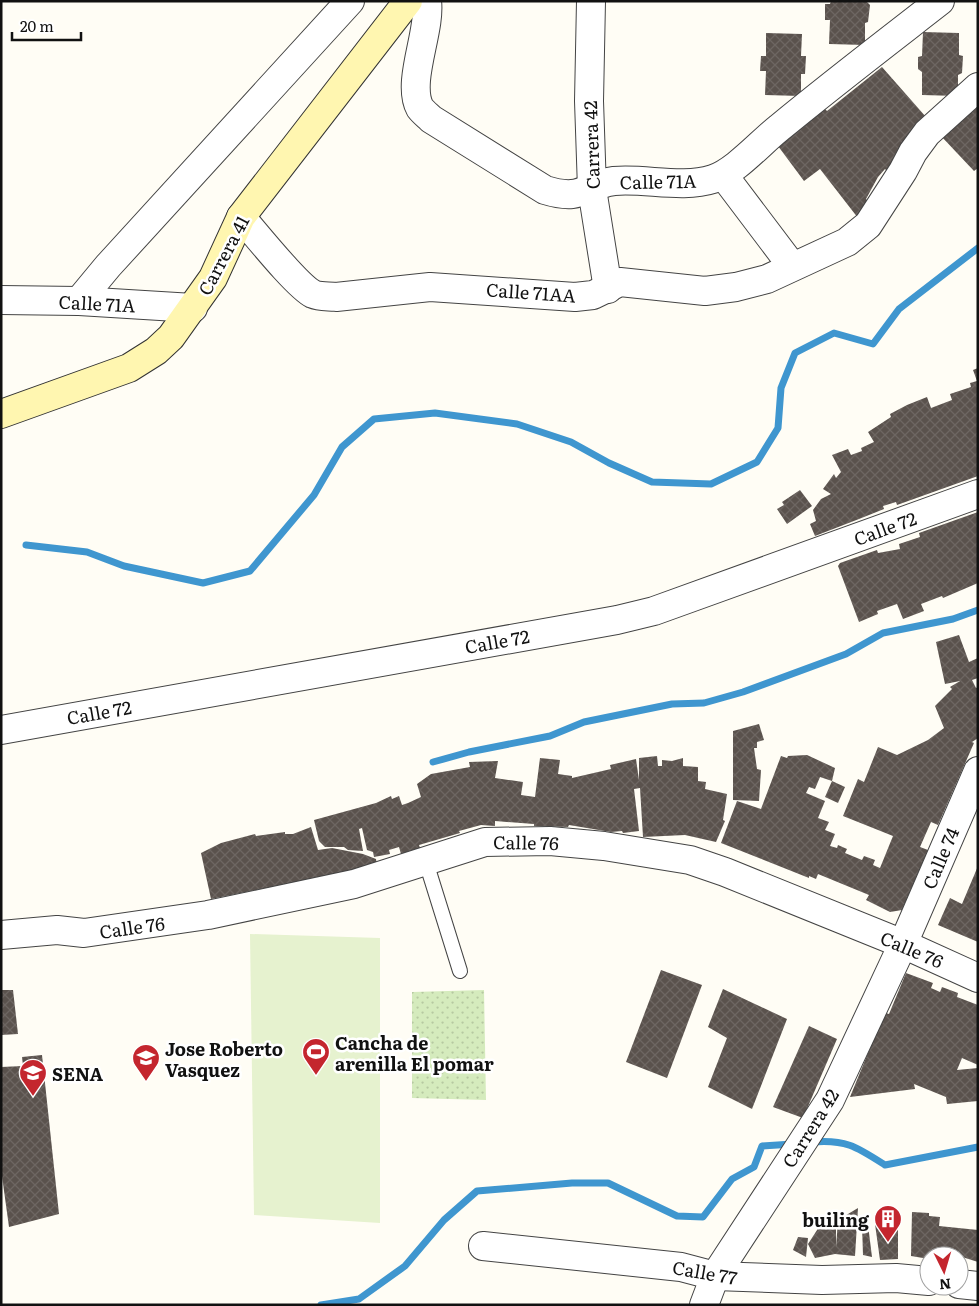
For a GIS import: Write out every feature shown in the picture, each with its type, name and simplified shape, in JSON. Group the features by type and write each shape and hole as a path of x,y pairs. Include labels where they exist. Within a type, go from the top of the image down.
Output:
{"main road":[{"name":"Carrera 41","path":"1,414 129,368 156,351 171,337 194,308 213,278 240,217 408,1"}],"street":[{"path":"79,301 108,266 350,1"},
{"name":"Calle 71A","path":"427,1 429,15 420,55 418,77 417,98 421,109 431,119 546,190 563,196 577,194 612,181 689,182 710,180 724,176 779,128 940,1"},
{"name":"Carrera 42","path":"591,1 589,101 592,189 608,289"},
{"name":"Calle 71AA","path":"240,217 312,293 324,296 336,297 430,287 575,297 593,295 620,282 705,291 736,287 766,278 847,242 868,225 903,171 912,152 927,133 978,87"},
{"path":"724,176 792,266"},
{"name":"Calle 71A","path":"1,300 79,301 194,308"},
{"name":"Calle 72","path":"1,730 642,614 978,494"},
{"name":"Calle 74","path":"903,944 977,778"},
{"name":"Calle 76","path":"1,935 57,930 84,934 208,915 354,884 485,842 550,842 660,853 690,860 725,872 903,944 978,978"},
{"name":"Carrera 42","path":"704,1305 715,1276 830,1100 903,944"},
{"name":"Calle 77","path":"483,1246 681,1267 715,1276 812,1280 896,1278 919,1281"}],"lane":[{"path":"426,862 460,971"}],"green space":[{"name":"Cancha de arenilla El pomar","path":"250,934 380,938 380,1223 254,1215"},
{"path":"484,990 486,1100 412,1098 412,992"}],"building":[{"path":"831,1 866,1 870,5 868,22 865,23 865,45 829,44 830,20 825,20 825,4 830,4"},
{"path":"923,32 959,33 959,55 963,56 962,73 958,75 958,96 922,95 922,72 918,69 918,57 922,56"},
{"path":"766,33 802,34 801,56 806,56 805,74 801,74 801,96 765,95 766,71 760,71 761,56 766,56"},
{"path":"882,67 926,117 910,132 912,133 888,172 885,169 878,177 866,199 871,205 858,218 820,169 804,181 778,146 825,109 827,111"},
{"path":"978,98 978,168 974,171 941,136"},
{"path":"978,368 978,476 897,505 896,502 883,506 884,509 815,536 810,524 816,521 813,510 821,499 831,494 823,489 834,474 836,478 841,472 832,455 848,449 851,455 862,451 861,448 874,442 868,432 891,417 890,414 907,405 927,397 931,408 952,400 950,394 971,387 970,383 977,381 973,370"},
{"path":"800,490 812,506 787,524 777,509 784,505 782,502"},
{"path":"978,512 978,583 943,598 942,596 921,604 924,611 903,619 897,604 877,611 878,614 859,622 838,566 840,563 877,550 878,553 900,549 899,544 920,537 919,533"},
{"path":"959,635 969,662 978,658 978,678 972,680 976,688 978,687 978,738 972,742 974,743 938,825 931,822 920,847 928,850 902,910 890,912 866,900 869,895 818,874 816,879 809,876 809,878 721,843 737,801 761,809 781,756 787,758 788,756 807,755 835,768 832,781 820,777 815,789 809,787 806,793 825,801 818,818 829,822 825,830 835,834 830,846 837,848 838,845 847,849 845,853 862,860 864,856 875,860 873,865 880,868 893,836 843,816 858,779 864,782 878,747 897,755 928,740 944,728 935,706 952,689 950,687 960,681 945,684 936,642"},
{"path":"759,724 764,740 757,742 757,748 754,748 757,769 761,770 759,801 733,800 733,731"},
{"path":"657,756 658,766 662,766 662,760 672,761 683,758 683,766 698,767 698,781 706,782 705,789 727,794 723,820 725,821 716,842 685,835 643,837 640,788 634,789 639,831 623,833 622,831 611,832 569,825 568,827 534,826 534,824 495,821 495,826 481,825 459,831 460,833 419,845 420,848 401,854 399,847 389,850 390,854 374,857 373,852 367,850 362,828 359,829 363,851 348,850 344,847 325,847 319,841 314,820 376,803 391,796 392,799 399,796 402,805 408,803 421,797 417,784 431,774 470,767 469,762 498,761 495,778 523,782 521,795 535,797 540,758 560,760 558,774 572,776 572,778 611,769 610,765 636,759 639,780 639,758"},
{"path":"832,781 845,787 838,803 825,797"},
{"path":"311,827 318,850 332,848 363,854 376,859 377,866 211,899 201,853 221,843 255,834 256,836 285,832 285,834 293,834"},
{"path":"978,866 978,942 938,925 950,898 962,904"},
{"path":"661,970 702,985 667,1078 626,1062"},
{"path":"906,973 933,983 931,988 940,992 942,987 958,993 957,997 978,1005 978,1065 962,1058 957,1070 978,1068 978,1101 947,1104 946,1097 914,1084 915,1089 850,1097 875,1036 886,1013 889,1014"},
{"path":"723,989 787,1019 752,1109 708,1087 727,1038 708,1027"},
{"path":"1,990 13,990 18,1034 1,1035"},
{"path":"809,1026 837,1039 803,1118 773,1107"},
{"path":"42,1055 59,1214 9,1227 1,1169 1,1067 23,1066 22,1057"},
{"path":"858,1208 855,1256 835,1254 815,1258 808,1244 819,1227 836,1228 836,1247 838,1220"},
{"path":"912,1212 929,1213 929,1216 940,1217 939,1226 978,1230 978,1262 969,1259 969,1246 919,1246 919,1257 911,1256"},
{"name":"builing","path":"875,1224 898,1226 898,1259 880,1260"},
{"path":"862,1225 868,1225 872,1257 863,1255"},
{"path":"798,1237 808,1238 806,1257 793,1250"}],"waterway":[{"path":"26,545 87,552 124,566 203,583 250,571 314,495 342,447 374,419 435,413 517,424 571,442 609,463 652,482 711,484 757,462 778,428 781,388 795,353 834,333 873,344 899,309 978,248"},
{"path":"433,762 469,752 550,736 584,722 672,704 704,703 743,692 846,654 883,633 953,619 978,610"},
{"path":"812,1142 843,1143 867,1153 885,1165 978,1147"},
{"path":"321,1305 359,1299 405,1266 444,1220 477,1191 572,1183 608,1183 677,1216 703,1217 732,1179 754,1167 762,1146 793,1144"}],"place":[{"name":"Cancha de arenilla El pomar","path":"316,1076"},
{"name":"Jose Roberto Vasquez","path":"146,1082"},
{"name":"SENA","path":"33,1097"},
{"name":"builing","path":"888,1243"}]}
